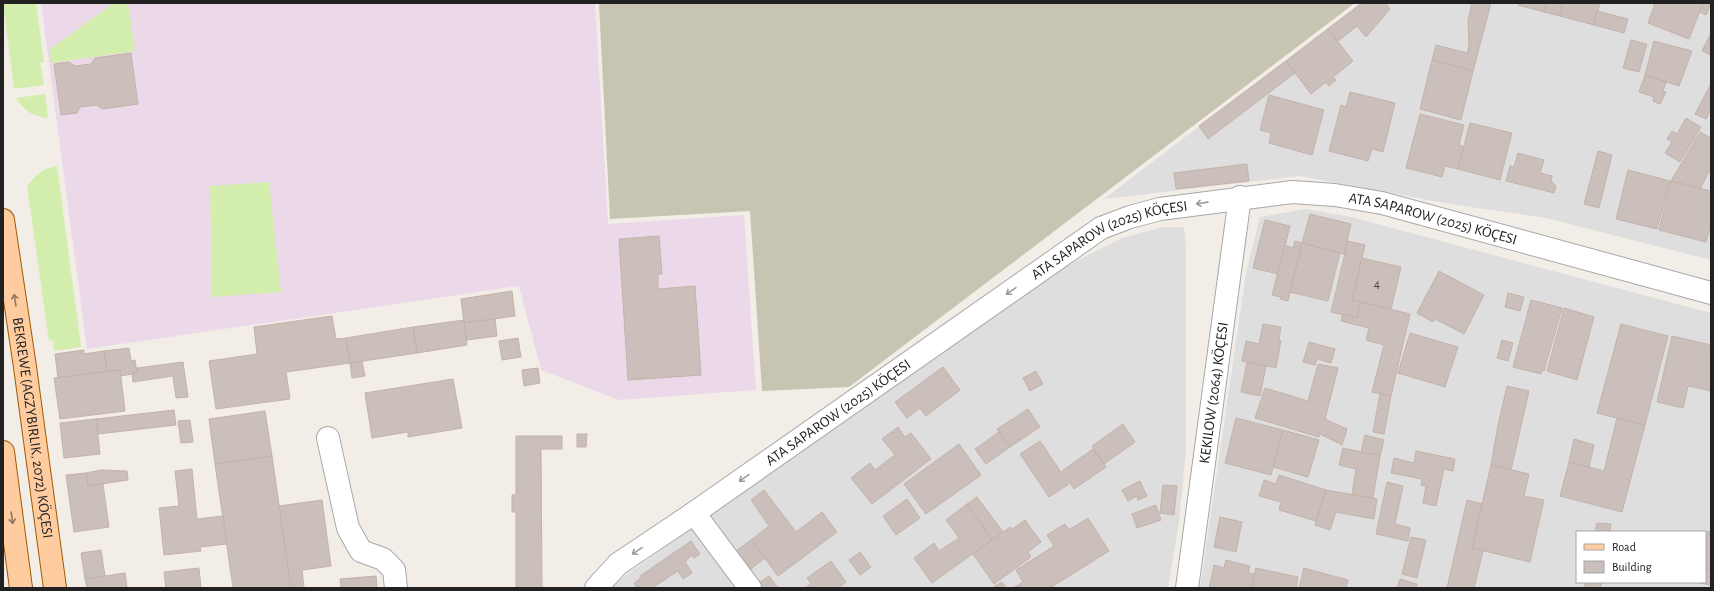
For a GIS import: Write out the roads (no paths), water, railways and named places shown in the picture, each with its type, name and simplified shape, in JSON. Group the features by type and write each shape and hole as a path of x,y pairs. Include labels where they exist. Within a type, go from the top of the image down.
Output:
{"main road":[{"name":"BEKREWE (AGZYBIRLIK, 2072) KÖÇESI","path":"3,220 25,367 55,588"},
{"path":"3,452 18,586"}],"street":[{"name":"ATA SAPAROW (2025) KÖÇESI","path":"596,588 618,564 694,513 1101,228 1130,216 1160,208 1240,197 1292,192 1335,195 1382,204 1711,293"},
{"name":"KEKILOW (2064) KÖÇESI","path":"1187,588 1240,197"},
{"path":"328,438 348,528 361,551 383,559 394,570 396,588"},
{"path":"694,513 750,588"}]}
